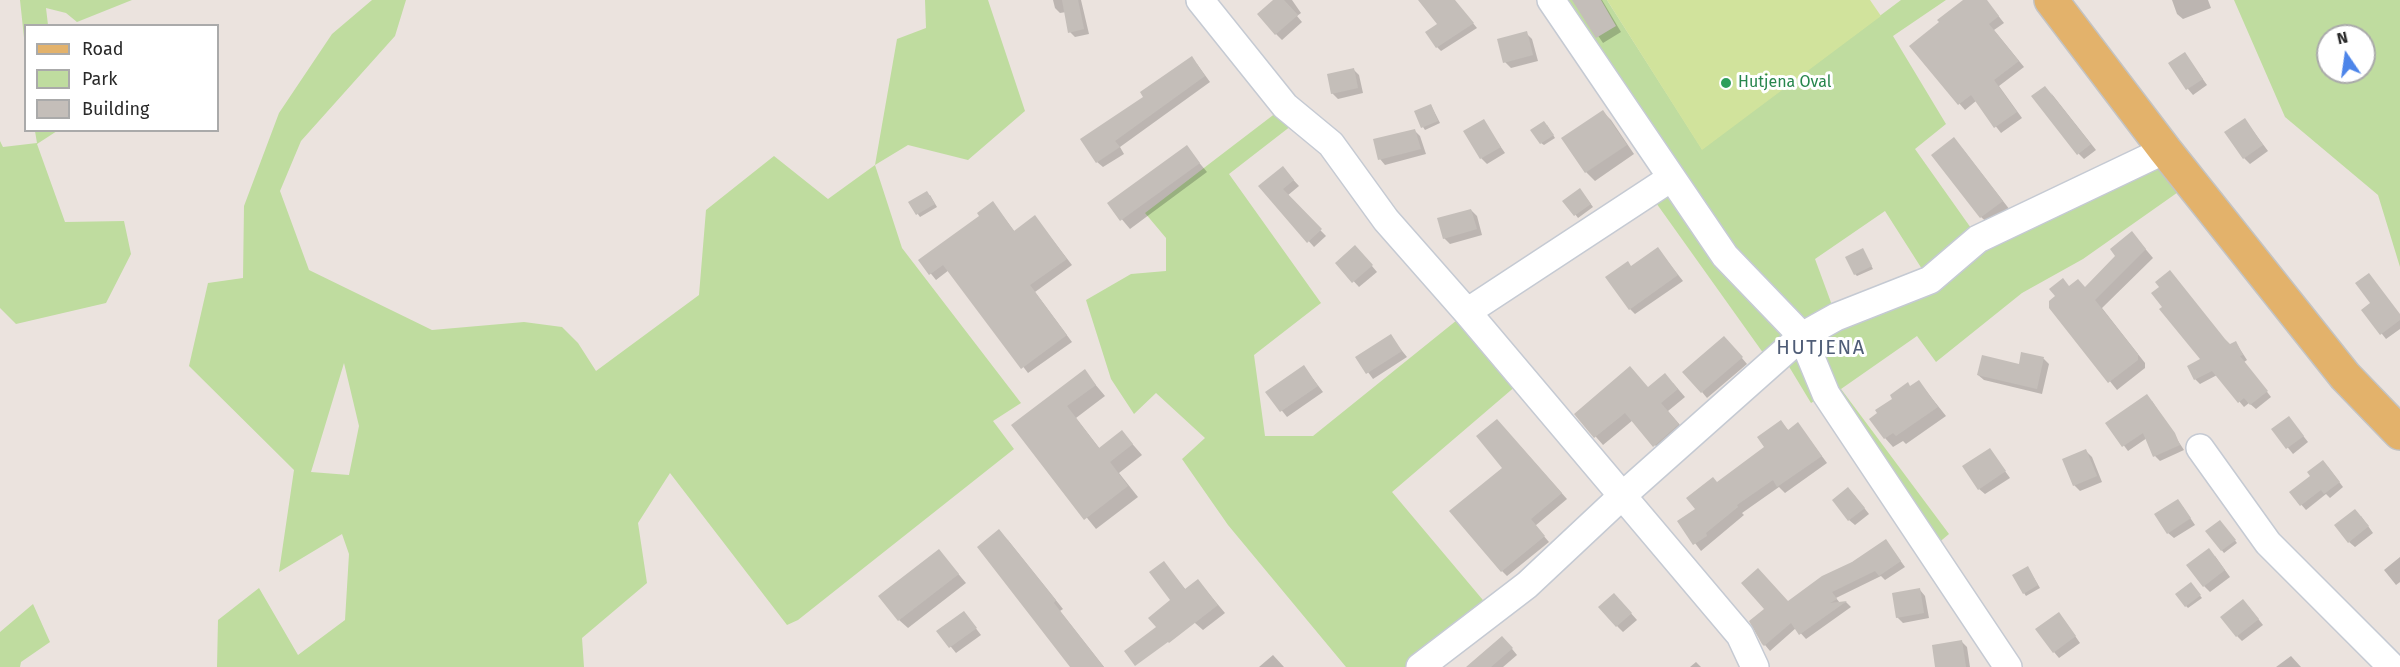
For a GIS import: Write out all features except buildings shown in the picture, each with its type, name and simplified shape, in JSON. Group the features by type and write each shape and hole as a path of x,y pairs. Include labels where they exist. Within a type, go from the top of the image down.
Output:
{"main road":[{"path":"2051,0 2165,150 2345,376 2400,433"}],"street":[{"path":"1200,0 1285,106 1331,144 1386,220 1467,312 1740,635 1755,667"},
{"path":"1551,0 1725,256 1802,336 1826,394 2008,667"},
{"path":"1420,667 1527,585 1622,496 1802,336 1836,317 1930,280 1978,239 2165,150"},
{"path":"1467,312 1671,177"},
{"path":"2200,448 2268,543 2392,667"}],"green space":[{"path":"20,0 132,0 77,22 66,13 46,8 48,24 24,24 24,38"},
{"path":"372,0 406,0 395,36 301,141 280,191 309,270 432,330 524,322 562,327 578,343 596,371 699,295 706,210 774,156 828,199 875,165 902,248 1021,403 993,421 1014,449 798,620 787,625 670,473 638,523 647,583 582,638 584,667 217,667 218,620 259,588 298,655 345,620 349,554 342,534 279,572 294,470 189,366 208,283 243,278 244,206 279,113 332,34","holes":["344,363 359,426 349,475 311,472"]},
{"path":"925,0 988,0 1025,111 968,160 908,145 875,165 897,39 926,28"},
{"path":"1551,0 1607,0 1702,149 1901,0 1946,0 1893,36 1946,124 1915,149 1978,238 2165,150 2191,183 2083,259 2022,293 1936,362 1917,336 1841,389 1949,534 1930,550 1826,394 1811,403 1782,355 1771,364 1649,193 1671,178","holes":["1885,211 1929,280 1836,316 1815,259"]},
{"name":"Hutjena Oval","path":"1607,0 1870,0 1881,16 1702,150"},
{"path":"2234,0 2400,0 2400,267 2378,195 2285,117"},
{"path":"1285,106 1300,119 1229,174 1321,303 1254,355 1265,436 1313,436 1467,312 1524,379 1392,492 1493,612 1420,667 1346,667 1228,525 1182,459 1205,438 1156,393 1134,414 1111,379 1086,300 1131,274 1166,271 1166,238 1145,213"},
{"path":"35,132 55,132 37,144 65,222 124,221 131,254 106,303 16,324 0,308 0,141 3,147 37,143"},
{"path":"33,604 50,642 21,662 20,667 0,667 0,632"}],"place":[{"name":"Hutjena Oval","path":"1726,83"}],"district":[{"name":"HUTJENA","path":"1821,348"}]}
